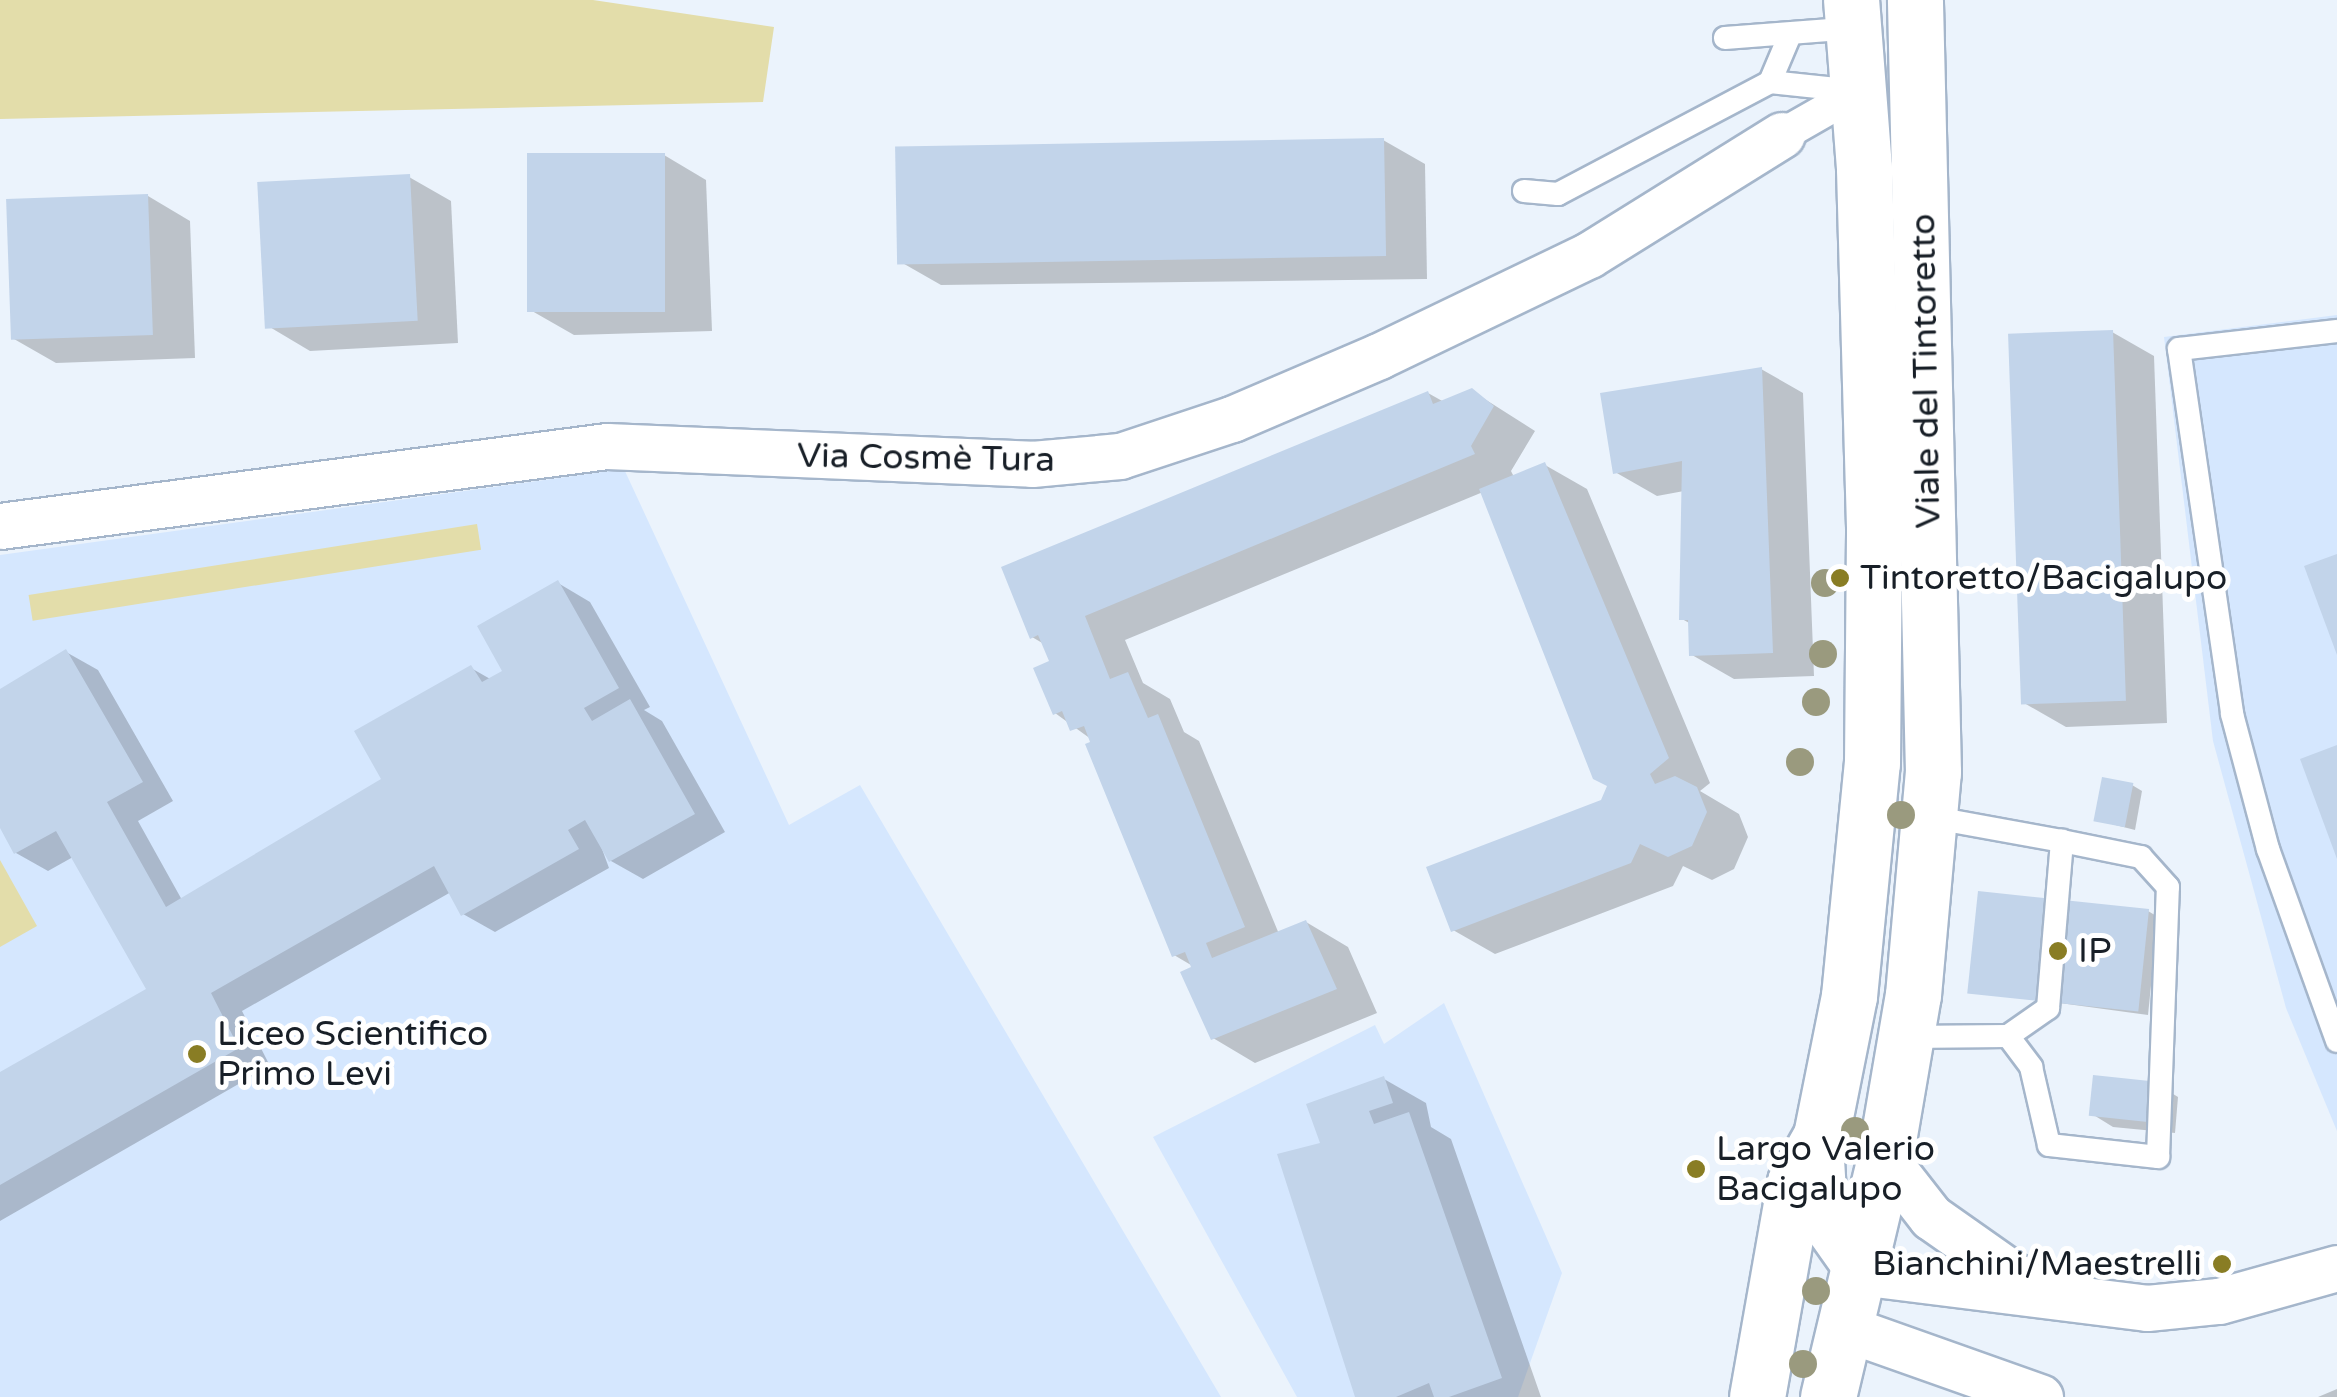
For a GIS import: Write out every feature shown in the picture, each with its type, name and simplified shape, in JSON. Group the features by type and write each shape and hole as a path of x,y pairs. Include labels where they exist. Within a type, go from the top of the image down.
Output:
{"main road":[{"name":"Viale del Tintoretto","path":"1828,1397 1885,1158 1906,1038 1930,818 1933,685 1915,0"},
{"name":"Viale del Tintoretto","path":"1758,1397 1796,1182 1821,1136 1860,917 1876,678 1859,91 1853,14"}],"street":[{"path":"1782,136 1859,91"},
{"name":"Via Cosmè Tura","path":"0,526 607,446 1032,464 1120,456 1232,419 1571,264 1782,136"},
{"path":"1821,1136 1820,1203 1834,1242 1859,1272 2128,1307 2186,1306 2337,1268"},
{"path":"1885,1158 1931,1217 2041,1294"},
{"path":"1845,1328 2040,1397"}],"lane":[{"path":"1725,38 1789,37 1853,14"},
{"path":"1770,82 1789,37"},
{"path":"1524,191 1558,194 1770,82 1859,91"},
{"path":"2337,331 2179,349 2236,730 2268,849 2337,1041"},
{"path":"1930,818 2141,858 2168,887 2158,1157 2049,1145 2031,1067 2008,1036"},
{"path":"1906,1038 2008,1036 2048,1008 2062,842"}],"shaded area":[{"path":"0,0 593,0 774,27 763,102 0,119"},
{"path":"2337,315 2337,1131 2286,1008 2213,741 2164,337"},
{"path":"624,469 789,825 860,785 1221,1397 0,1397 0,555"},
{"path":"477,524 481,550 33,621 29,595"},
{"path":"0,860 37,926 0,947"},
{"path":"1444,1003 1562,1273 1518,1397 1297,1397 1153,1137 1375,1025 1384,1044"}],"building":[{"path":"1384,138 1386,256 897,265 895,147"},
{"path":"527,153 665,153 665,312 527,312"},
{"path":"410,174 418,321 265,329 257,182"},
{"path":"148,194 153,335 11,340 6,199"},
{"path":"2113,330 2126,701 2021,704 2008,334"},
{"path":"1762,367 1773,653 1689,656 1688,620 1679,620 1682,461 1613,474 1600,393"},
{"path":"1472,388 1494,406 1471,446 1475,454 1085,616 1110,679 1128,672 1148,718 1158,714 1245,927 1206,943 1212,958 1306,920 1337,989 1211,1040 1180,972 1191,967 1185,952 1172,957 1085,744 1090,742 1084,726 1070,731 1062,711 1053,715 1033,668 1049,661 1038,635 1030,639 1001,567 1428,391 1433,404"},
{"path":"1545,462 1669,758 1650,774 1655,784 1675,776 1697,787 1707,812 1692,846 1668,857 1640,844 1631,863 1451,932 1426,867 1601,800 1607,786 1593,779 1479,489"},
{"path":"2337,554 2337,655 2304,566"},
{"path":"558,580 619,688 584,708 592,721 630,699 695,814 609,862 585,820 568,830 579,849 461,916 434,866 211,993 239,1048 0,1185 0,1072 146,989 56,831 14,854 0,828 0,689 66,649 143,782 107,802 166,907 381,779 354,731 471,665 482,682 502,671 477,626"},
{"path":"2337,745 2337,859 2300,759"},
{"path":"2102,777 2133,783 2125,827 2093,821"},
{"name":"IP","path":"1978,891 2149,909 2138,1011 1967,993"},
{"path":"2093,1075 2157,1082 2152,1122 2089,1116"},
{"path":"1384,1076 1393,1103 1369,1111 1374,1124 1409,1112 1502,1378 1449,1397 1434,1397 1429,1383 1396,1397 1355,1397 1277,1154 1320,1143 1306,1104"}],"place":[{"name":"Tintoretto/Bacigalupo","path":"1840,578"},
{"name":"IP","path":"2058,951"},
{"name":"Liceo Scientifico Primo Levi","path":"197,1054"},
{"name":"Largo Valerio Bacigalupo","path":"1696,1169"},
{"name":"Bianchini/Maestrelli","path":"2222,1264"}]}
